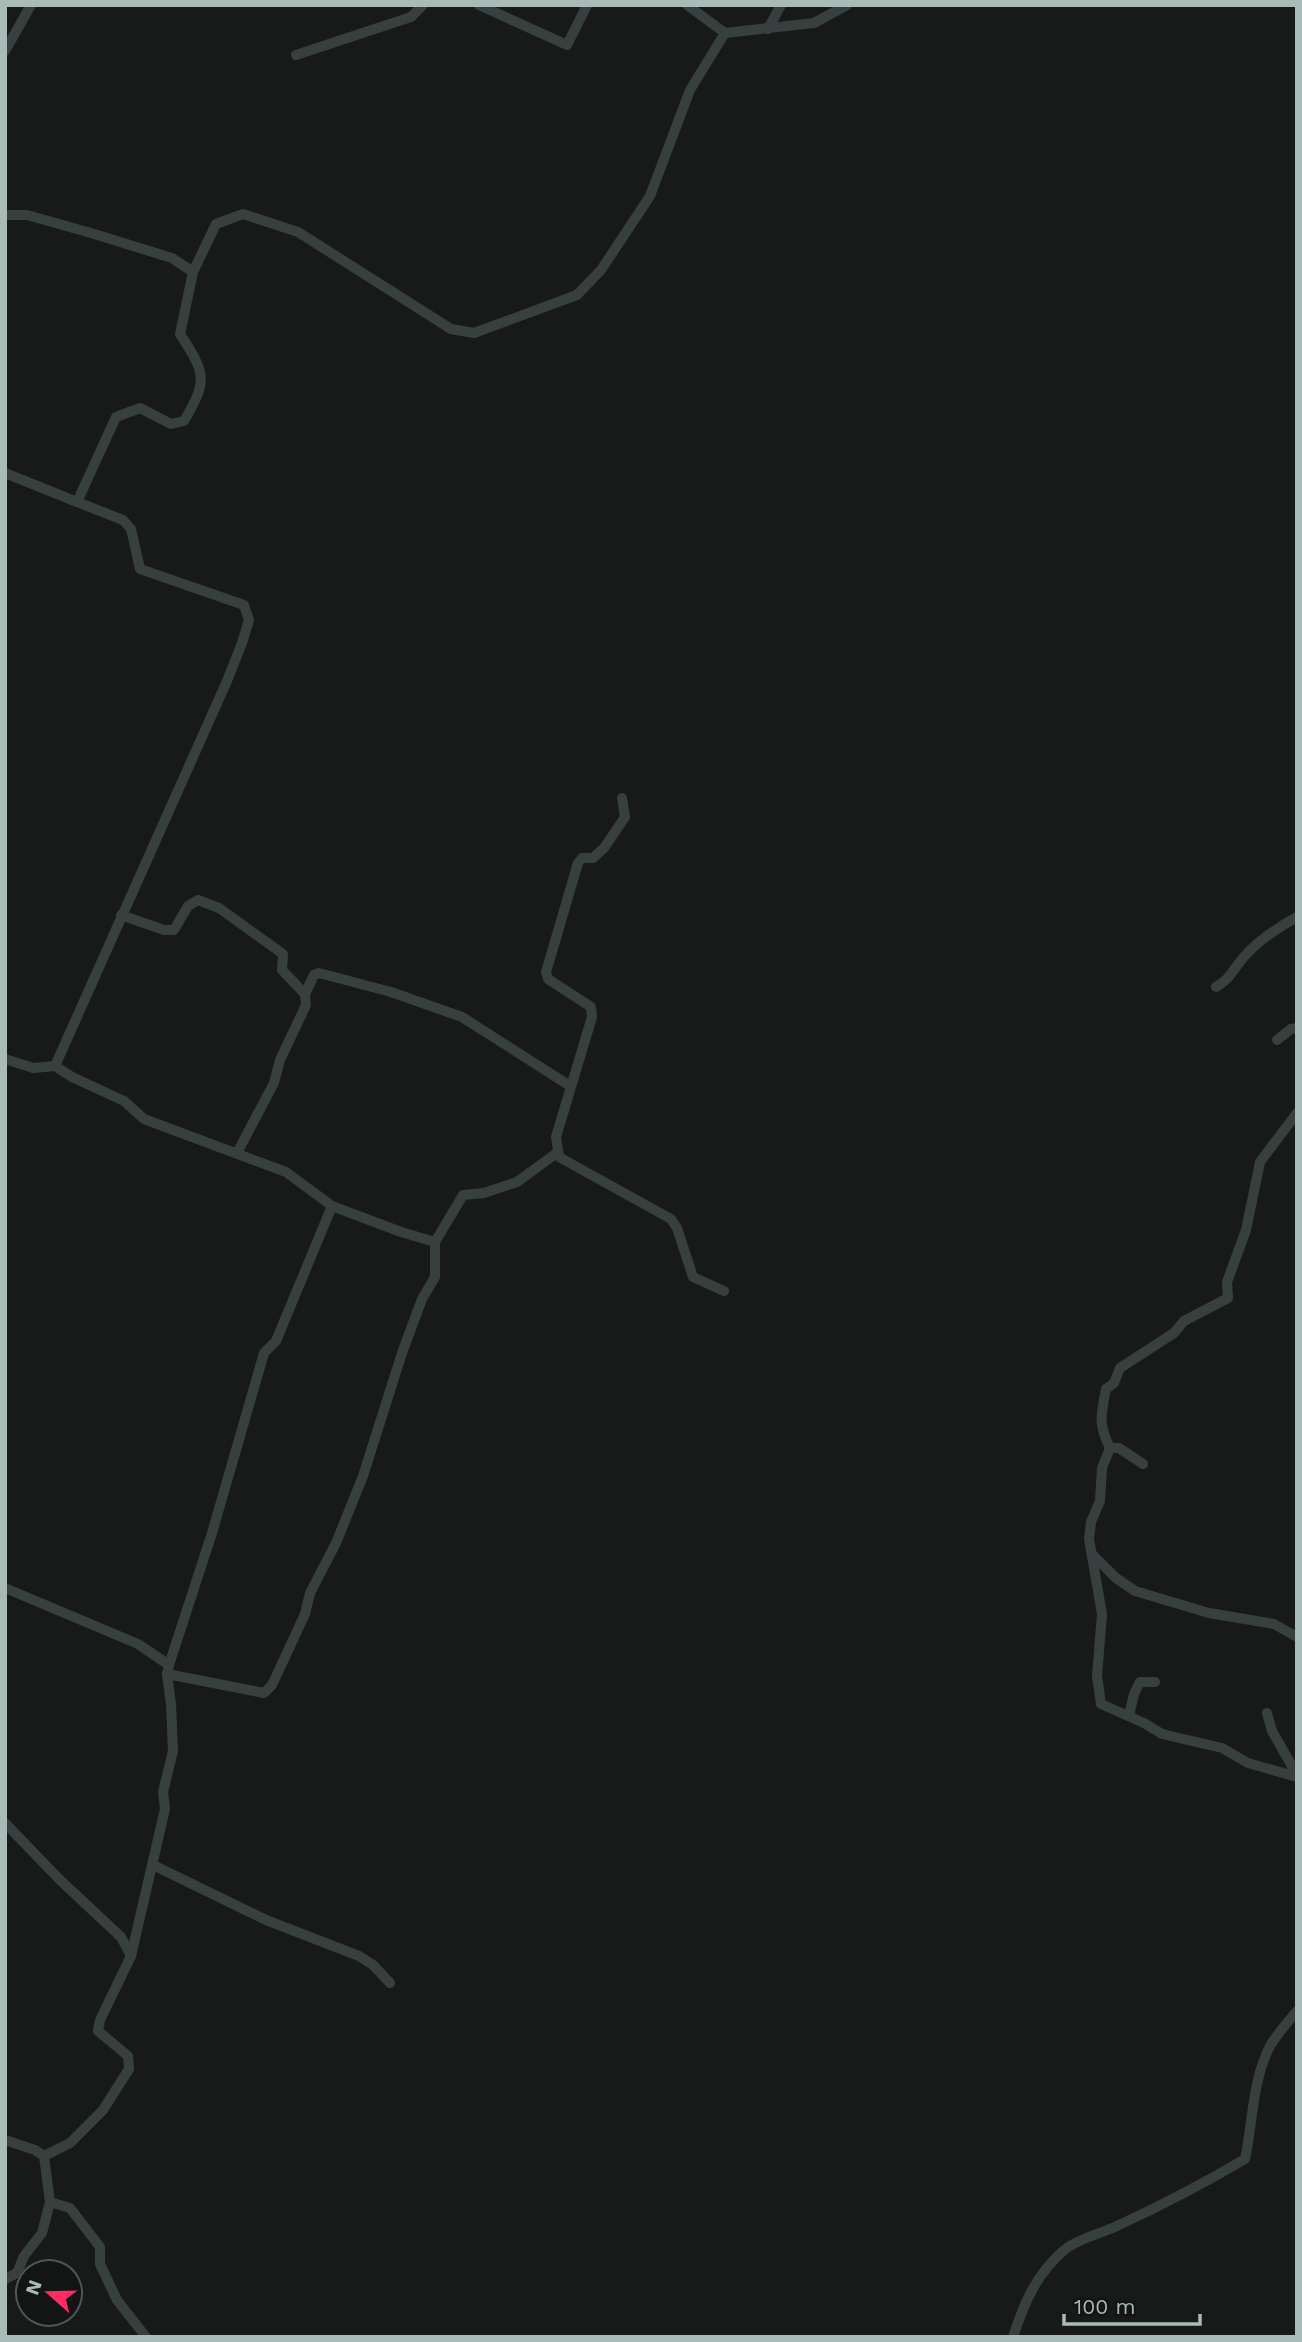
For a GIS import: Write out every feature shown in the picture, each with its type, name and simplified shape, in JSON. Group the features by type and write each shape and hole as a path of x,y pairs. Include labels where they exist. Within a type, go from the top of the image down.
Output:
{"street":[{"path":"5,51 31,5"},
{"path":"296,55 411,17 423,5"},
{"path":"479,5 567,45 587,5"},
{"path":"687,5 724,33 814,23 846,5"},
{"path":"768,29 781,5"},
{"path":"77,502 116,417 140,408 170,424 184,421 200,393 200,364 180,334 193,272 216,224 243,215 298,232 452,329 474,332 577,295 601,270 650,196 690,90 724,33"},
{"path":"5,215 27,215 92,233 172,258 193,272"},
{"path":"5,473 123,520 131,529 140,569 244,605 249,620 243,643 227,681 55,1066"},
{"path":"622,799 625,817 604,848 593,858 582,858 578,863 546,972 548,979 591,1007 592,1017 556,1137 559,1157 671,1219 677,1228 693,1277 723,1290"},
{"path":"121,915 164,930 174,930 188,906 198,900 219,908 283,954 282,970 305,994"},
{"path":"1216,986 1229,979 1243,958 1258,944 1297,917"},
{"path":"237,1153 274,1083 280,1060 306,1005 305,994 314,975 319,973 391,992 462,1017 570,1086"},
{"path":"1278,1040 1291,1029 1297,1028"},
{"path":"5,1059 33,1068 55,1066 72,1077 124,1101 145,1119 286,1172 332,1206 435,1242"},
{"path":"1297,1114 1260,1162 1246,1230 1227,1282 1228,1298 1184,1321 1174,1333 1119,1368 1114,1383 1106,1389 1101,1431 1110,1448 1102,1468 1100,1501 1091,1522 1089,1539 1102,1614 1097,1676 1101,1704 1162,1734 1222,1748 1248,1763 1297,1776"},
{"path":"5,1588 138,1644 168,1670 264,1693 272,1685 305,1614 310,1593 336,1543 363,1476 402,1353 422,1299 435,1278 435,1242 463,1195 485,1193 517,1182 558,1152"},
{"path":"44,2156 70,2143 103,2110 129,2069 128,2056 98,2031 100,2020 131,1956 165,1808 163,1792 173,1752 168,1670 212,1533 264,1353 275,1341 332,1206"},
{"path":"1110,1448 1119,1448 1143,1464"},
{"path":"1091,1554 1116,1578 1135,1591 1209,1614 1274,1624 1297,1637"},
{"path":"1129,1716 1140,1682 1155,1682"},
{"path":"1267,1713 1272,1731 1297,1776"},
{"path":"5,1823 121,1937 131,1956"},
{"path":"153,1865 266,1920 359,1956 373,1965 390,1983"},
{"path":"1013,2337 1032,2286 1066,2248 1194,2189 1245,2159 1257,2078 1270,2045 1297,2011"},
{"path":"5,2140 44,2156"},
{"path":"5,2279 17,2273 24,2256 42,2233 50,2202 44,2156"},
{"path":"50,2202 70,2208 100,2247 100,2264 117,2300 146,2337"}]}
